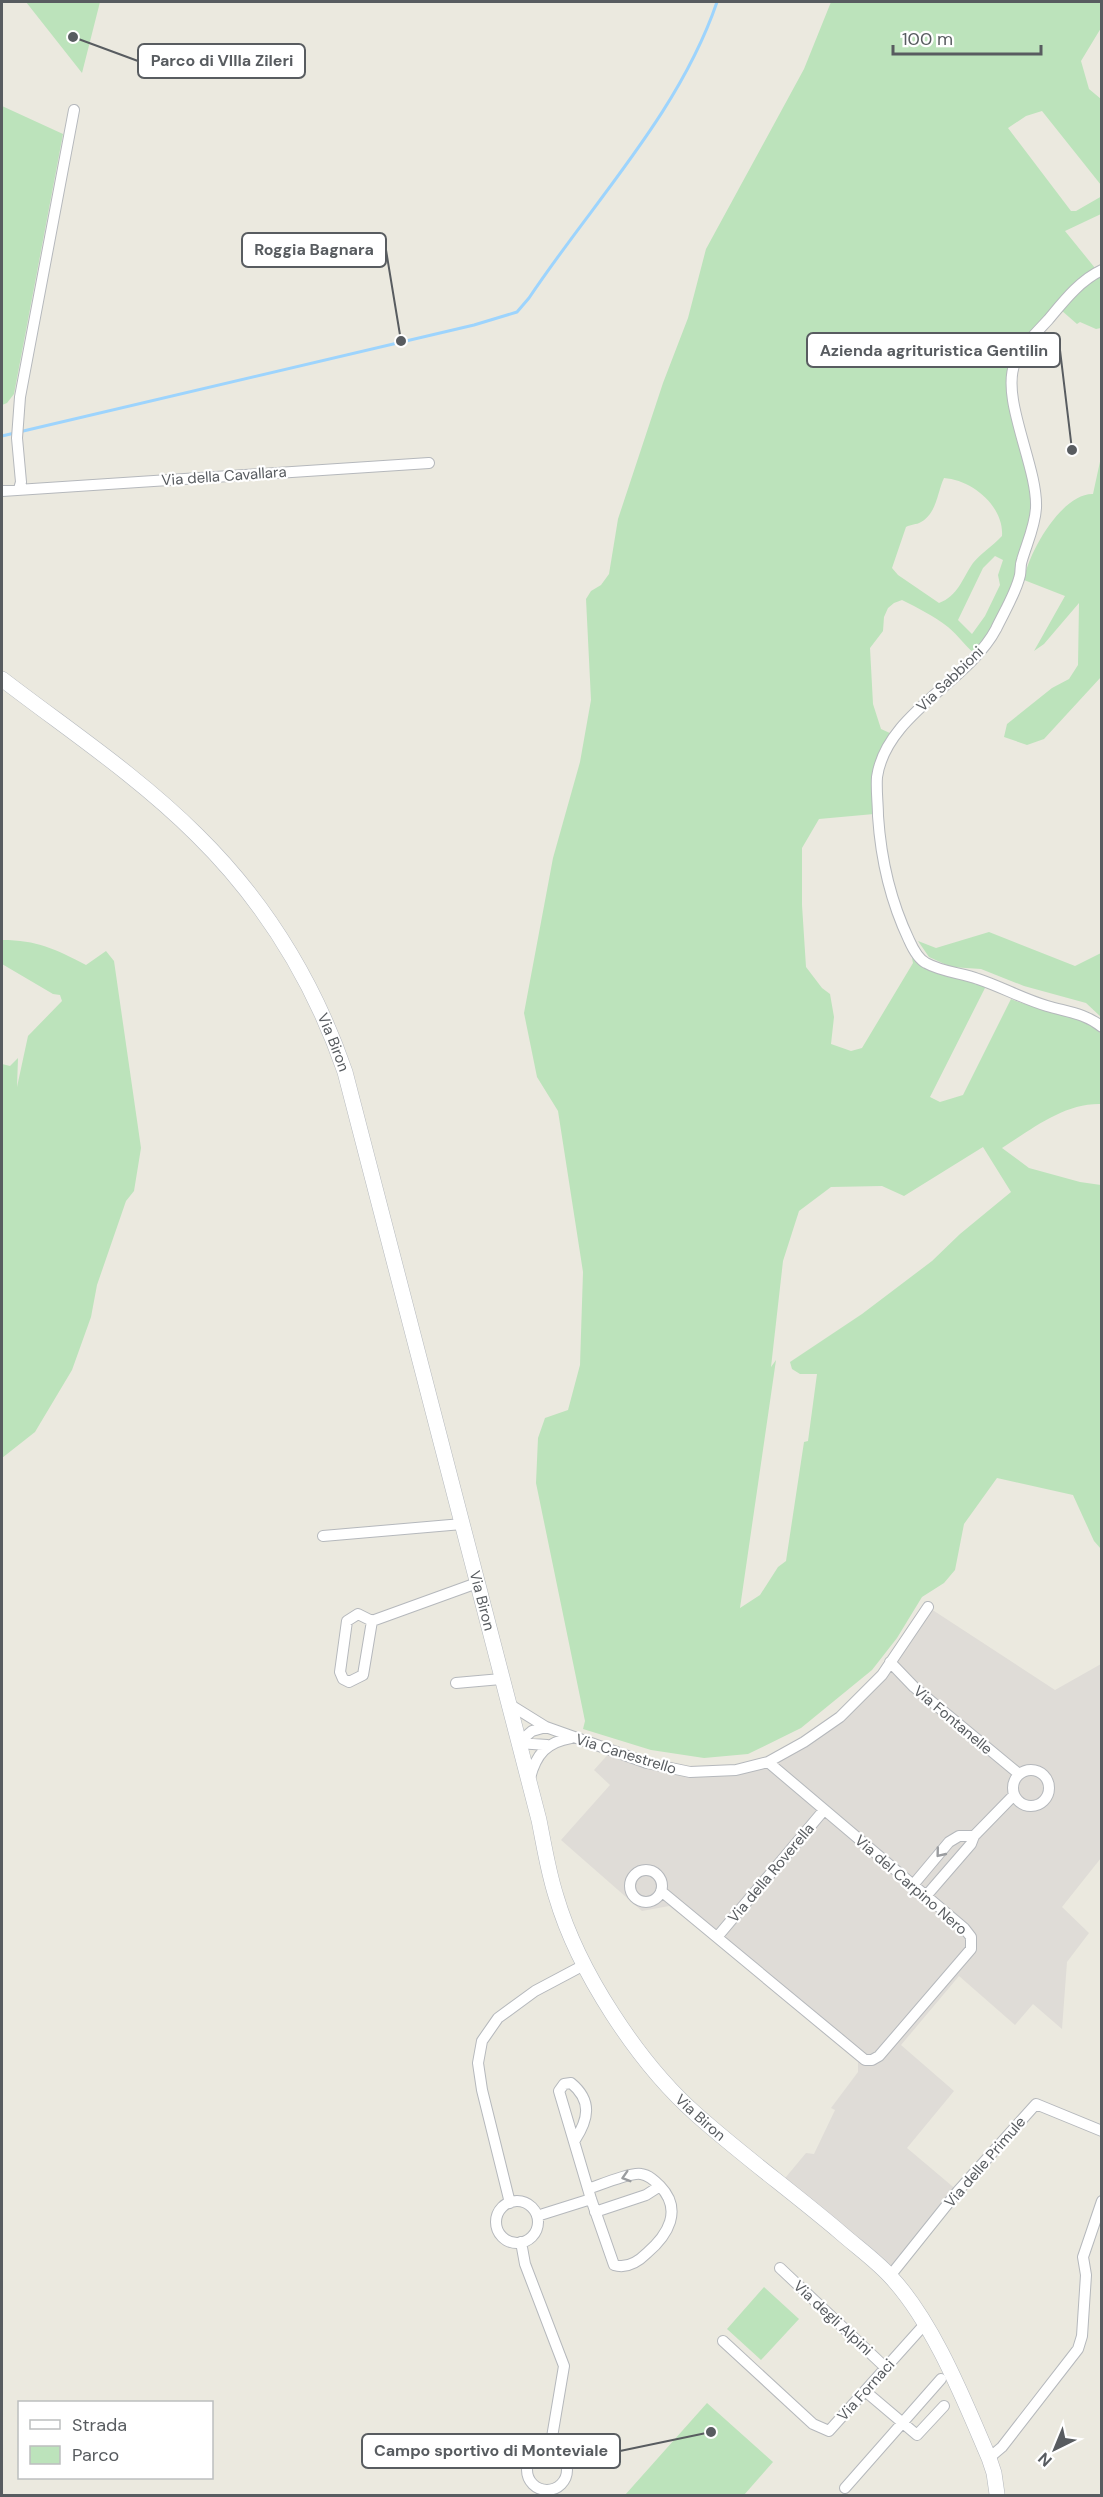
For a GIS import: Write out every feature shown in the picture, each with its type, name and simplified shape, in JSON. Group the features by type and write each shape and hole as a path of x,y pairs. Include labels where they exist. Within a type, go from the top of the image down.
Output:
{"street":[{"path":"19,489 21,482 17,438 20,397 74,110"},
{"name":"Via Sabbioni","path":"1101,270 1064,302 1019,355 1013,366 1014,404 1032,476 1036,508 1021,563 1020,576 1010,601 990,639 976,658 923,703 891,743 882,761 877,793 886,880 906,932 920,959 928,964 980,979 1020,998 1092,1018 1101,1027"},
{"name":"Via della Cavallara","path":"2,491 429,463"},
{"name":"Via Biron","path":"2,679 159,800 196,833 248,890 298,966 334,1042 345,1072 539,1820 556,1896 584,1965 631,2041 657,2075 696,2115 793,2193 890,2276 924,2325 945,2361 989,2458 994,2473 996,2495"},
{"path":"323,1536 462,1524"},
{"path":"372,1621 363,1675 349,1682 340,1672 347,1620 358,1614 372,1621 477,1583"},
{"name":"Via Canestrello","path":"509,1703 546,1727 571,1738 647,1763 690,1772 736,1770 768,1761 804,1742 840,1717 869,1691 882,1675 928,1607"},
{"name":"Via Fontanelle","path":"890,1662 914,1687 1019,1774"},
{"path":"456,1683 501,1678"},
{"path":"518,1743 532,1731 546,1727"},
{"path":"518,1743 547,1745 571,1738"},
{"path":"528,1784 533,1766 547,1745"},
{"name":"Via del Carpino Nero","path":"661,1891 718,1936 858,2056 872,2060 879,2056 971,1949 971,1937 964,1928 768,1761"},
{"path":"1030,1770 1036,1770 1046,1778 1050,1789 1045,1800 1034,1806 1022,1804 1014,1795 1013,1784 1019,1774 1030,1770"},
{"path":"926,1896 971,1844 974,1836 1014,1795"},
{"name":"Via della Roverella","path":"718,1936 824,1810"},
{"path":"913,1885 949,1842 959,1836 974,1836"},
{"path":"510,2202 482,2090 478,2064 482,2040 498,2018 534,1991 584,1965"},
{"path":"537,2216 589,2194 640,2173 652,2178 671,2203 669,2227 660,2242 638,2262 622,2268 614,2265 589,2194 559,2091 564,2084 571,2083 579,2089 586,2108 587,2120 575,2140"},
{"name":"Via delle Primule","path":"890,2276 958,2191 1036,2103 1101,2131"},
{"path":"595,2212 646,2195 660,2186"},
{"path":"989,2458 1002,2447 1078,2349 1082,2336 1086,2275 1083,2258 1101,2201"},
{"path":"510,2202 526,2204 537,2216 535,2233 521,2242 507,2241 498,2231 499,2211 510,2202"},
{"path":"521,2242 525,2264 564,2366 550,2449"},
{"name":"Via degli Alpini","path":"780,2268 886,2368"},
{"name":"Via Fornaci","path":"723,2340 813,2424 829,2431 924,2325"},
{"path":"845,2488 941,2379"},
{"path":"865,2391 917,2434 944,2406"},
{"path":"550,2449 562,2456 568,2468 567,2475 556,2488 543,2493 531,2483 528,2477 528,2463 536,2452 550,2449"}],"shaded area":[{"path":"928,1607 1055,1690 1101,1664 1101,1858 1062,1907 1089,1933 1067,1962 1062,2029 1033,2004 1015,2025 959,1976 901,2045 954,2091 907,2148 958,2191 890,2276 781,2183 806,2153 814,2154 835,2110 831,2108 858,2072 858,2062 669,1906 642,1911 561,1840 610,1785 594,1770 611,1751 690,1772 768,1762 869,1691"}],"green space":[{"path":"26,2 100,2 82,73"},
{"path":"831,2 1101,2 1101,28 1081,61 1089,89 1101,99 1101,185 1042,111 1026,116 1008,128 1071,211 1076,211 1102,196 1101,214 1065,231 1095,268 1062,298 1011,362 1032,487 1033,511 1016,575 993,629 975,654 948,627 920,609 902,600 888,608 884,617 883,631 870,648 873,704 881,729 892,734 874,814 819,819 802,848 802,905 806,967 822,988 830,994 834,1017 831,1044 851,1051 862,1048 913,963 912,958 934,972 986,986 930,1097 940,1102 963,1095 1011,999 1082,1020 1101,1034 1101,1104 1061,1112 1002,1148 1029,1168 1080,1182 1101,1185 1101,1549 1094,1541 1073,1495 997,1478 964,1524 955,1570 944,1583 922,1597 897,1638 872,1670 801,1728 748,1754 704,1758 651,1750 583,1729 585,1721 536,1483 538,1438 545,1418 568,1410 580,1365 583,1272 558,1111 537,1077 524,1013 553,858 580,762 591,700 586,599 609,574 618,519 663,383 688,318 706,249 804,69","holes":["944,478 965,484 984,497 998,515 1002,536 973,563 951,596 939,603 898,575 892,568 906,527 921,522 930,513","995,556 1003,560 998,575 1000,585 985,616 972,634 958,620 983,568","983,1147 1011,1192 960,1234 932,1261 862,1314 790,1362 792,1369 800,1374 817,1374 808,1441 804,1442 786,1561 778,1567 760,1595 740,1608 776,1360 771,1367 783,1261 799,1211 831,1187 882,1186 904,1196"]},
{"path":"2,106 63,134 14,394 7,403 2,405"},
{"path":"1101,274 1101,328 1096,329 1080,322 1077,324 1061,310 1077,293"},
{"path":"1101,457 1101,677 1044,739 1027,745 1004,737 1007,724 1052,688 1069,679 1078,665 1079,603 1044,644 1034,651 1065,596 1024,580 1032,555 1048,527 1070,503 1081,496 1093,494"},
{"path":"989,932 1075,966 1101,953 1101,1017 1086,1003 1024,986 981,969 951,967 929,957 918,941 936,948"},
{"path":"2,940 46,946 86,965 106,951 114,961 141,1148 134,1191 126,1201 97,1285 91,1317 72,1370 35,1432 2,1458 2,1064 10,1066 18,1058 17,1087 28,1036 62,1001 60,995 53,994 2,964"},
{"path":"764,2287 799,2319 761,2360 727,2329"},
{"path":"707,2403 773,2462 744,2495 625,2495"}],"waterway":[{"path":"2,436 474,325 517,312 658,119 701,43 717,2"}],"place":[{"name":"Parco di VIlla Zileri","path":"73,37"},
{"name":"Roggia Bagnara","path":"401,341"},
{"name":"Azienda agrituristica Gentilin","path":"1072,450"},
{"name":"Campo sportivo di Monteviale","path":"711,2432"}]}
